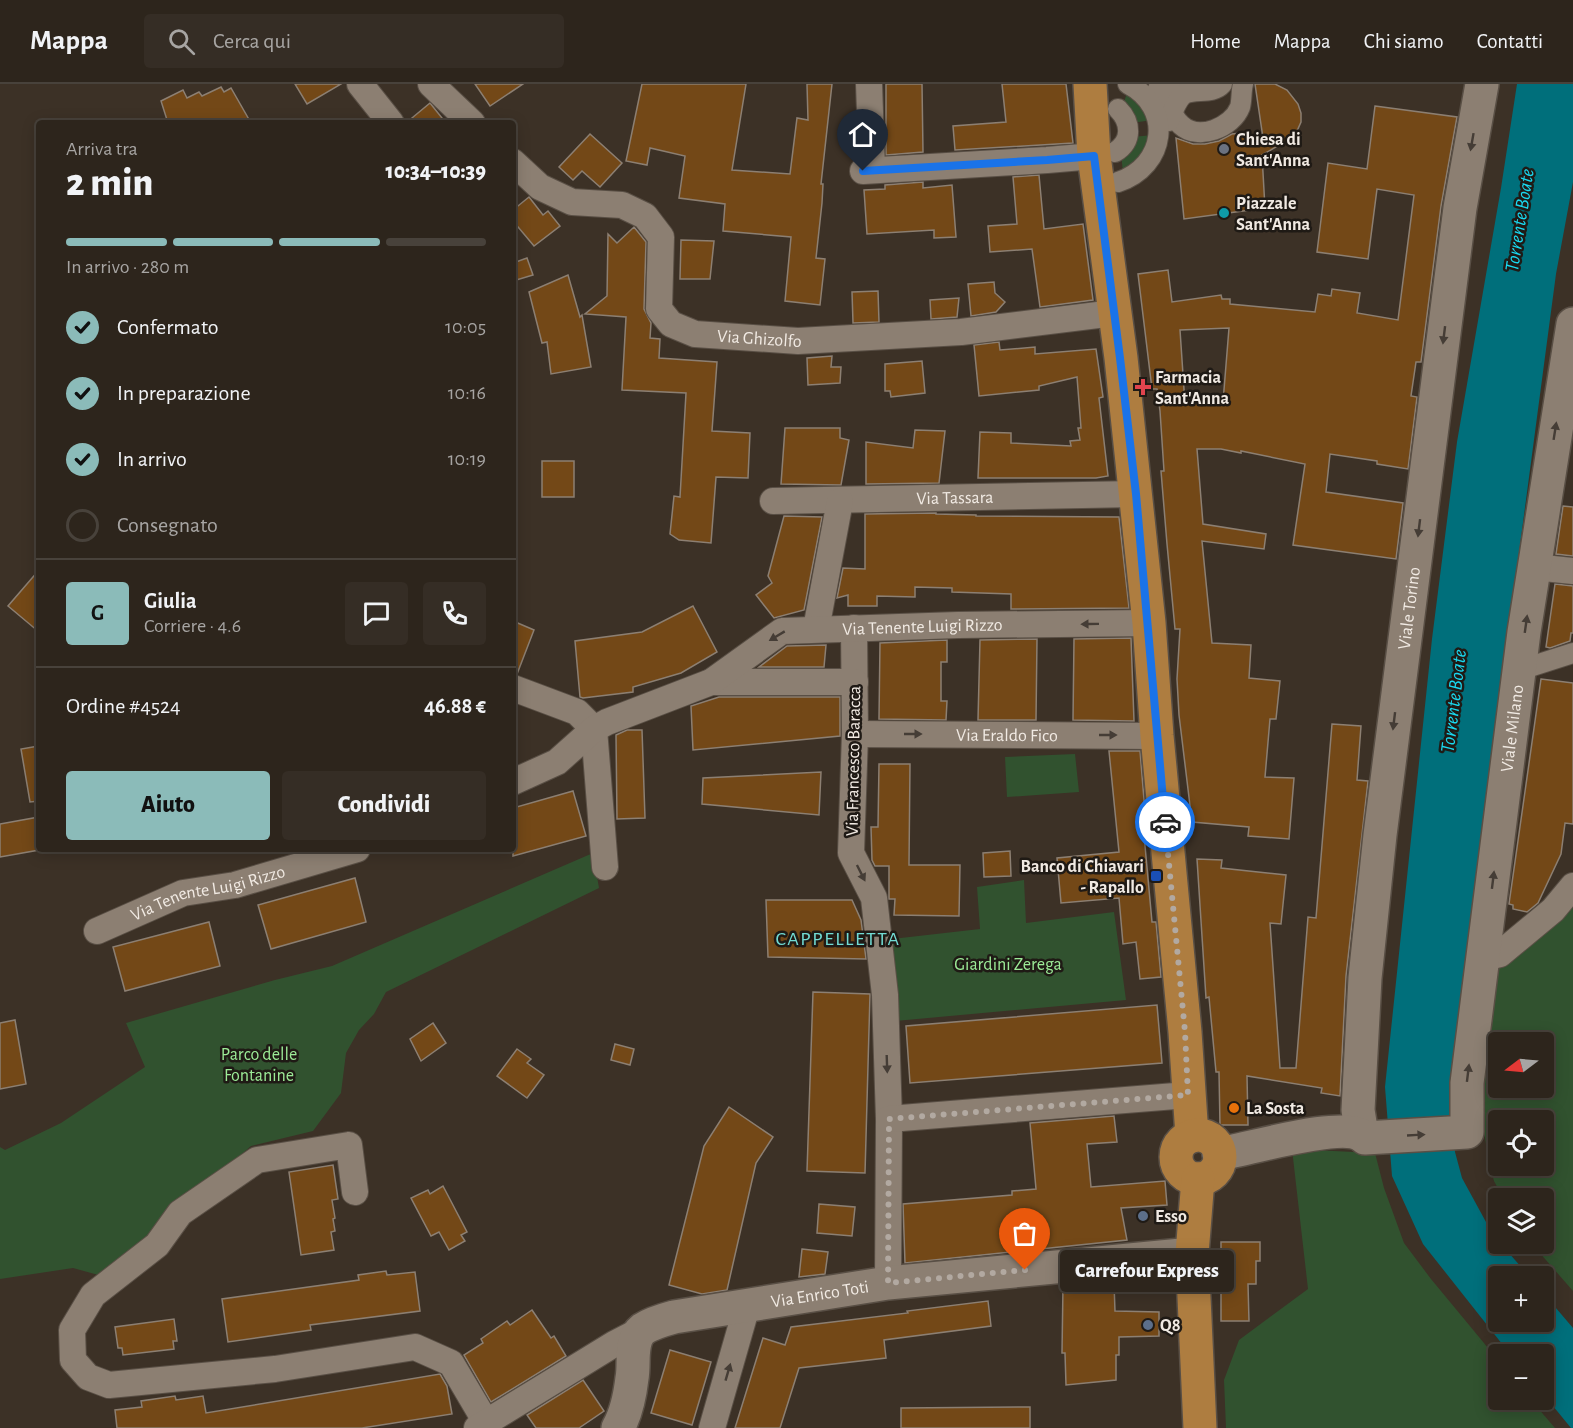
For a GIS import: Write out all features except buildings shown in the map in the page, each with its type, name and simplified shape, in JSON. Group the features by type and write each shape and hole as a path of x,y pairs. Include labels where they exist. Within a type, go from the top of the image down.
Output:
{"main road":[{"path":"1099,93 1091,121 1104,154 1114,313 1149,623 1157,736 1185,1032 1188,1095 1206,1145 1218,1166 1210,1176 1198,1179 1192,1254 1200,1428"}],"street":[{"path":"360,84 389,120"},
{"path":"430,84 469,120"},
{"path":"869,84 867,170 1047,160 1104,154"},
{"path":"1128,84 1148,98 1156,113 1166,121 1195,132 1212,131 1228,122 1240,108 1243,84"},
{"path":"1166,121 1165,97 1158,90 1174,84"},
{"path":"1118,182 1130,178 1151,158 1166,121 1184,94 1218,89 1222,84"},
{"name":"Viale Torino","path":"1363,1136 1358,1110 1365,978 1380,835 1460,207 1482,84"},
{"name":"Via Ghizolfo","path":"516,165 540,187 572,202 622,205 645,216 661,237 659,309 671,324 695,334 798,341 961,332 1114,313"},
{"name":"Viale Milano","path":"1363,1136 1467,1132 1467,1083 1520,670 1573,324"},
{"name":"Via Tassara","path":"774,501 1136,494"},
{"path":"816,629 840,501"},
{"path":"1534,567 1573,571"},
{"name":"Via Tenente Luigi Rizzo","path":"516,781 557,762 594,729 607,722 711,682 782,631 1149,623"},
{"name":"Via Francesco Baracca","path":"854,628 855,734 851,853 874,898 885,995 889,1119 888,1283"},
{"path":"1520,670 1573,653"},
{"name":"Via Tenente Luigi Rizzo","path":"711,682 855,682"},
{"path":"516,689 577,712 594,729 604,867"},
{"name":"Via Eraldo Fico","path":"855,734 1157,736"},
{"name":"Via Tenente Luigi Rizzo","path":"97,931 183,893 235,885 347,852"},
{"path":"1483,958 1500,954 1554,910 1573,886"},
{"path":"889,1119 1188,1095"},
{"path":"1206,1145 1337,1132 1363,1136"},
{"path":"355,1192 349,1145 257,1160 180,1213 157,1245 93,1295 72,1330 73,1360 88,1377 110,1385 275,1369 415,1347 450,1364 482,1426"},
{"name":"Via Enrico Toti","path":"482,1426 614,1344 657,1322 674,1317 888,1283 1192,1254"},
{"path":"712,1428 747,1306"},
{"path":"618,1428 633,1377 634,1345 641,1330"}],"green space":[{"path":"1129,87 1152,120 1132,123 1122,108"},
{"path":"1153,135 1149,148 1123,173 1121,153 1132,137"},
{"path":"1075,754 1079,792 1007,797 1005,757"},
{"name":"Parco delle Fontanine","path":"593,853 599,888 386,992 374,1014 359,1030 346,1053 341,1093 313,1131 251,1146 102,1276 73,1268 0,1279 0,1147 5,1150 61,1123 145,1067 126,1023 332,966"},
{"name":"Giardini Zerega","path":"1024,880 1026,923 1114,912 1126,1000 895,1021 892,939 980,929 977,887"},
{"path":"1573,898 1573,1291 1554,1269 1554,1266 1551,1266 1541,1254 1554,1254 1554,1188 1498,1188 1494,1181 1493,1176 1554,1176 1554,1110 1488,1110 1488,1157 1480,1106 1488,993 1501,959"},
{"path":"1292,1149 1375,1153 1384,1188 1404,1243 1488,1348 1488,1410 1540,1410 1555,1428 1226,1428 1224,1380 1239,1340 1308,1289"}],"water":[{"name":"Torrente Boate","path":"1517,84 1573,84 1573,182 1556,274 1509,628 1452,1114 1455,1152 1462,1178 1488,1226 1488,1254 1510,1254 1520,1266 1488,1266 1488,1326 1423,1244 1392,1176 1385,1087 1432,639 1457,442"},
{"path":"1554,1306 1573,1328 1573,1428 1554,1407 1554,1344 1502,1344 1493,1332 1554,1332"}],"way so far":[{"path":"1025,1270 888,1283 889,1119 1188,1095 1185,1032 1165,822"}],"place":[{"name":"Chiesa di Sant'Anna","path":"1224,149"},
{"name":"Piazzale Sant'Anna","path":"1224,213"},
{"name":"Farmacia Sant'Anna","path":"1143,387"},
{"name":"Banco di Chiavari - Rapallo","path":"1156,876"},
{"name":"La Sosta","path":"1234,1108"},
{"name":"Esso","path":"1143,1216"},
{"name":"Carrefour Express","path":"1025,1270"},
{"name":"Q8","path":"1148,1325"}],"district":[{"name":"CAPPELLETTA","path":"838,938"}],"route":[{"path":"863,171 1094,156 1136,494 1165,822"}]}
